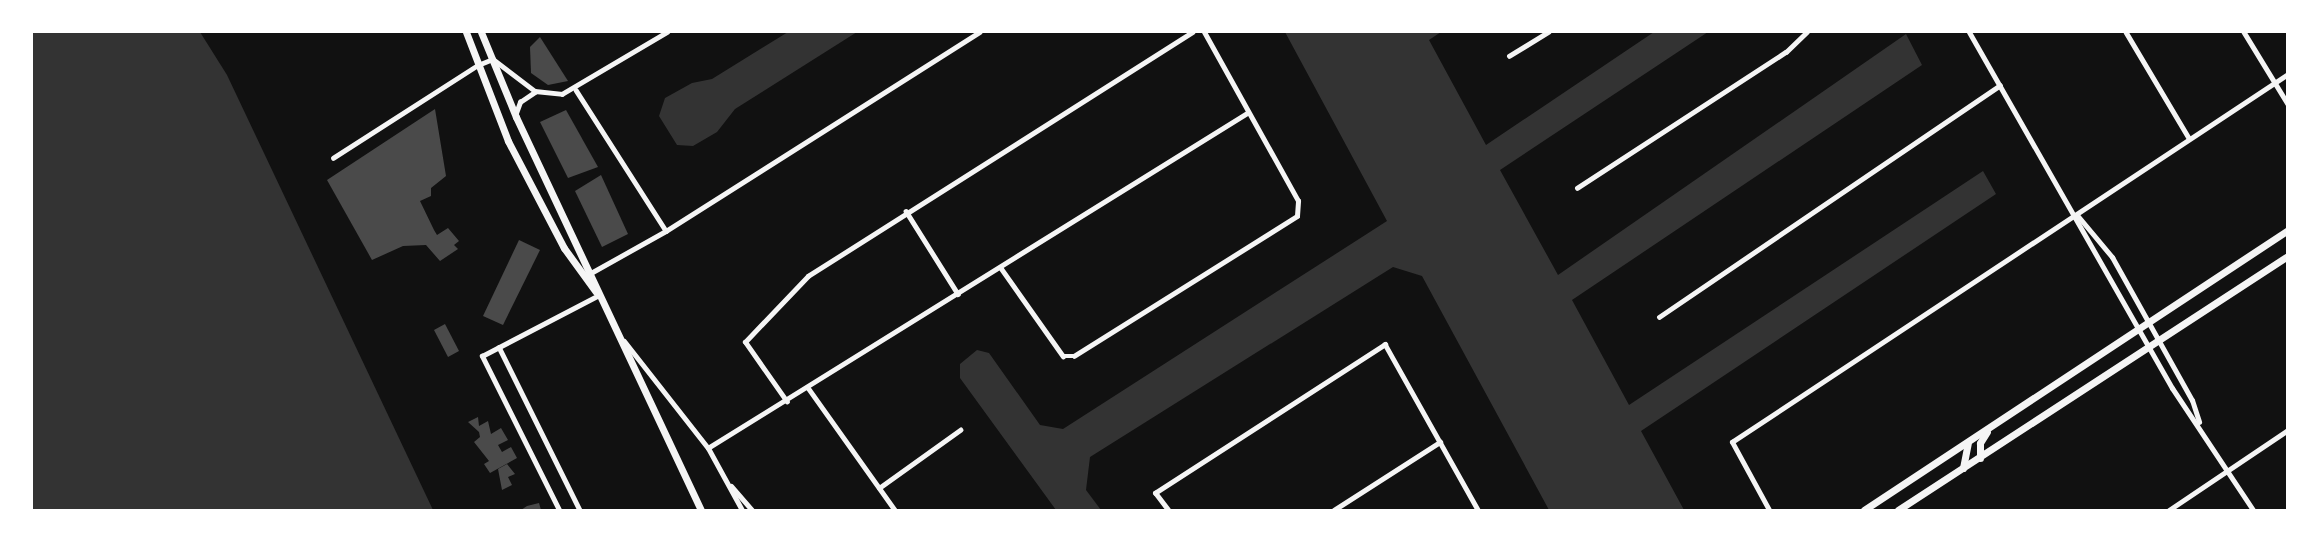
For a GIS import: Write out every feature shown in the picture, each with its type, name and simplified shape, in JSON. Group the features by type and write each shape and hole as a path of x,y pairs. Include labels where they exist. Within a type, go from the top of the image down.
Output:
{"main road":[{"path":"466,32 508,141 582,278 599,295"},
{"path":"481,32 516,117 592,273 599,295 622,338 701,510"},
{"path":"1864,510 2287,230"},
{"path":"1898,510 2150,348 2287,256"},
{"path":"1980,458 1980,443 1989,429"},
{"path":"1963,469 1968,443"}],"street":[{"path":"333,159 478,65 493,60 535,91 562,94 576,90 667,32"},
{"path":"582,278 666,231 979,32"},
{"path":"787,402 745,342 808,275 1192,32"},
{"path":"1001,268 1063,356 1074,356 1297,216 1298,201 1204,32"},
{"path":"1509,56 1548,32"},
{"path":"1577,188 1786,52 1807,32"},
{"path":"1969,32 2077,214 2081,231 2150,348 2253,510"},
{"path":"2126,32 2189,138"},
{"path":"2244,32 2287,104"},
{"path":"1769,510 1732,442 2287,74"},
{"path":"1659,317 2000,85"},
{"path":"576,90 666,231"},
{"path":"516,117 520,102 535,91"},
{"path":"708,448 809,389 1247,113"},
{"path":"906,211 958,294"},
{"path":"2077,214 2090,225 2112,257 2192,400 2200,425"},
{"path":"559,510 482,356 599,295"},
{"path":"622,338 708,448 742,510"},
{"path":"1168,510 1155,493 1385,344 1478,510"},
{"path":"499,347 580,510"},
{"path":"809,389 895,510"},
{"path":"879,488 960,430"},
{"path":"2169,510 2287,430"},
{"path":"1334,510 1440,442"},
{"path":"728,483 752,510"}],"shaded area":[{"path":"32,32 200,32 227,75 433,510 32,510"},
{"path":"788,32 857,32 735,109 717,132 693,146 677,145 659,116 665,98 692,83 712,79"},
{"path":"1285,32 1441,32 1429,40 1486,145 1654,32 1708,32 1500,170 1558,275 1906,34 1922,65 1572,300 1629,405 1983,171 1996,194 1641,431 1684,510 1549,510 1422,276 1393,267 1090,457 1086,490 1101,510 1056,510 960,378 960,364 977,350 989,353 1040,425 1063,429 1387,221"}],"building":[{"path":"540,37 568,81 548,85 531,73 530,47"},
{"path":"435,109 446,176 431,188 431,196 420,201 437,235 448,228 459,241 454,245 458,249 440,261 426,245 403,246 372,260 327,180"},
{"path":"566,110 598,167 568,178 540,122"},
{"path":"601,175 628,234 602,247 575,191"},
{"path":"519,240 540,250 503,325 483,316"},
{"path":"445,324 459,351 448,357 434,330"},
{"path":"478,417 479,426 488,421 491,434 501,428 508,440 498,445 502,452 511,447 517,458 490,473 484,464 489,461 474,442 480,437 479,432 468,422"},
{"path":"507,464 515,474 508,477 512,485 502,490 498,469"},
{"path":"539,503 541,510 521,510 527,506"}]}
